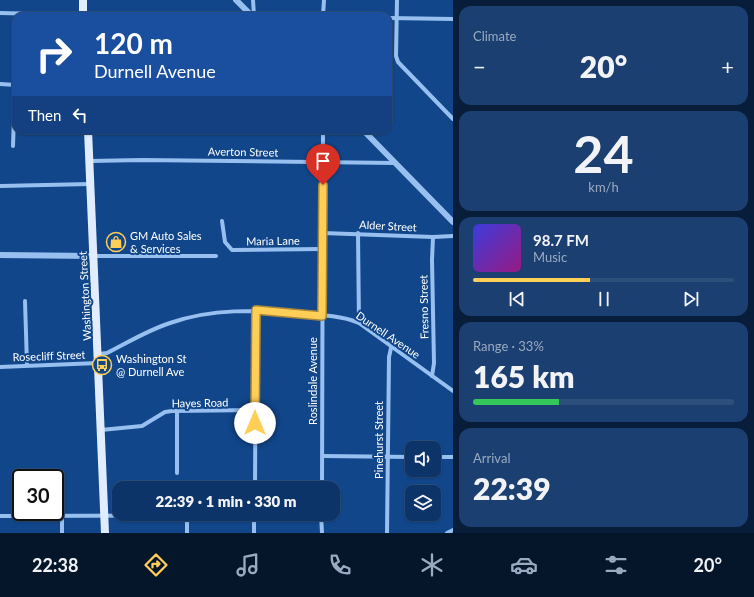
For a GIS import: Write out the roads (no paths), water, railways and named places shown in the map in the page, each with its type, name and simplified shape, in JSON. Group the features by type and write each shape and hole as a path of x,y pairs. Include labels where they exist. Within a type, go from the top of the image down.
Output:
{"main road":[{"path":"83,0 83,12"},
{"name":"Washington Street","path":"88,134 105,533"}],"street":[{"path":"236,0 249,12"},
{"path":"253,0 253,12"},
{"path":"323,12 324,0"},
{"path":"397,0 396,56 398,62 453,119"},
{"path":"0,13 12,13"},
{"path":"392,18 453,19"},
{"path":"0,84 12,85"},
{"path":"13,146 14,134"},
{"name":"Roslindale Avenue","path":"322,481 323,134"},
{"path":"367,134 453,222"},
{"name":"Averton Street","path":"90,161 142,160 395,163"},
{"path":"0,186 90,184"},
{"name":"Maria Lane","path":"222,221 225,242 232,250 254,251 322,249"},
{"name":"Alder Street","path":"323,233 358,233 433,237 453,236"},
{"path":"358,233 359,323"},
{"name":"Fresno Street","path":"432,376 434,363 433,237"},
{"path":"0,255 216,256"},
{"path":"25,301 27,365"},
{"name":"Durnell Avenue","path":"98,354 107,353 170,323 231,310 256,310 348,318 359,323 391,348 453,391"},
{"path":"255,481 256,310"},
{"name":"Pinehurst Street","path":"387,533 389,357 391,348"},
{"name":"Rosecliff Street","path":"0,367 98,363"},
{"name":"Hayes Road","path":"101,430 142,426 165,412 255,410"},
{"path":"177,411 177,473"},
{"path":"323,456 405,457"},
{"path":"441,457 453,457"},
{"path":"64,516 112,515"},
{"path":"0,516 12,516"},
{"path":"62,521 62,533"},
{"path":"187,521 187,533"},
{"path":"254,521 254,533"},
{"path":"321,521 322,533"},
{"path":"447,533 453,530"}],"place":[{"name":"GM Auto Sales & Services","path":"116,242"},
{"name":"Washington St @ Durnell Ave","path":"102,365"}]}
